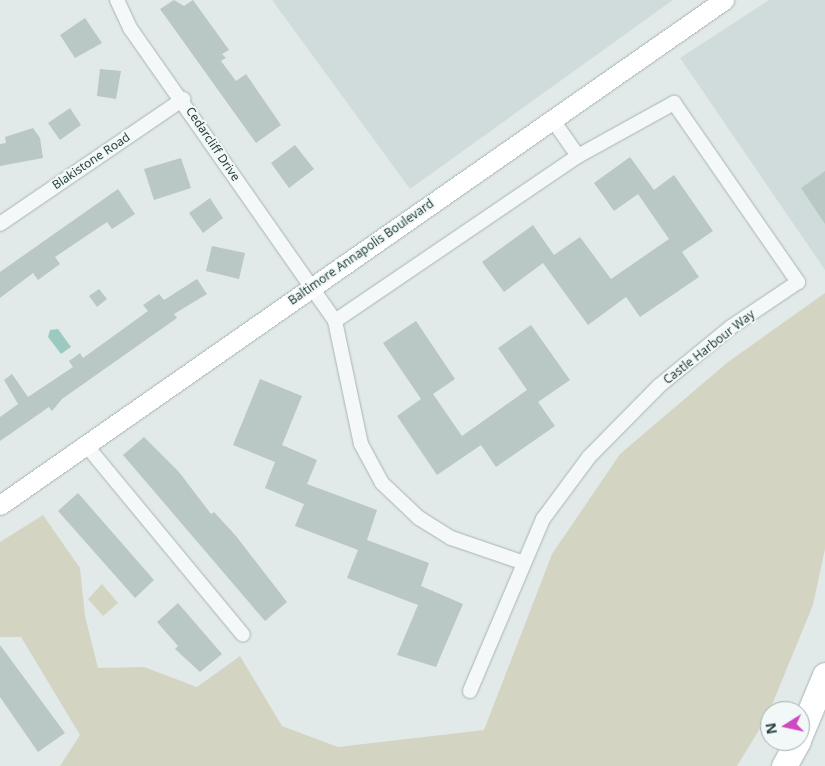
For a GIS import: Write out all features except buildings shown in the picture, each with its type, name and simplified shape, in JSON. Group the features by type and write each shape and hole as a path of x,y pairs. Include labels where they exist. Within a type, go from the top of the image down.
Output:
{"highway":[{"path":"810,711 825,675"},
{"path":"784,766 792,751"}],"main road":[{"name":"Baltimore Annapolis Boulevard","path":"0,505 724,0"}],"street":[{"name":"Cedarcliff Drive","path":"117,0 130,28 183,99 311,287"},
{"name":"Blakistone Road","path":"0,224 183,99"},
{"name":"Castle Harbour Way","path":"335,321 578,156 674,103 798,282 731,327 622,419 543,518 470,691"},
{"path":"552,119 578,156"},
{"path":"311,287 335,321 361,444 382,483 419,518 451,538 524,563"},
{"path":"86,444 243,635"}],"shaded area":[{"path":"272,0 673,0 410,189"},
{"path":"769,0 825,0 825,270 680,58"},
{"path":"825,293 825,549 813,605 774,701 760,701 760,728 737,766 60,766 80,735 21,637 0,637 0,542 43,515 80,568 85,616 98,668 144,667 197,687 240,656 282,726 338,747 484,730 552,554 620,454 728,362"},
{"path":"58,329 71,347 61,354 48,337 50,330"},
{"path":"102,584 118,603 103,616 88,599"}]}
